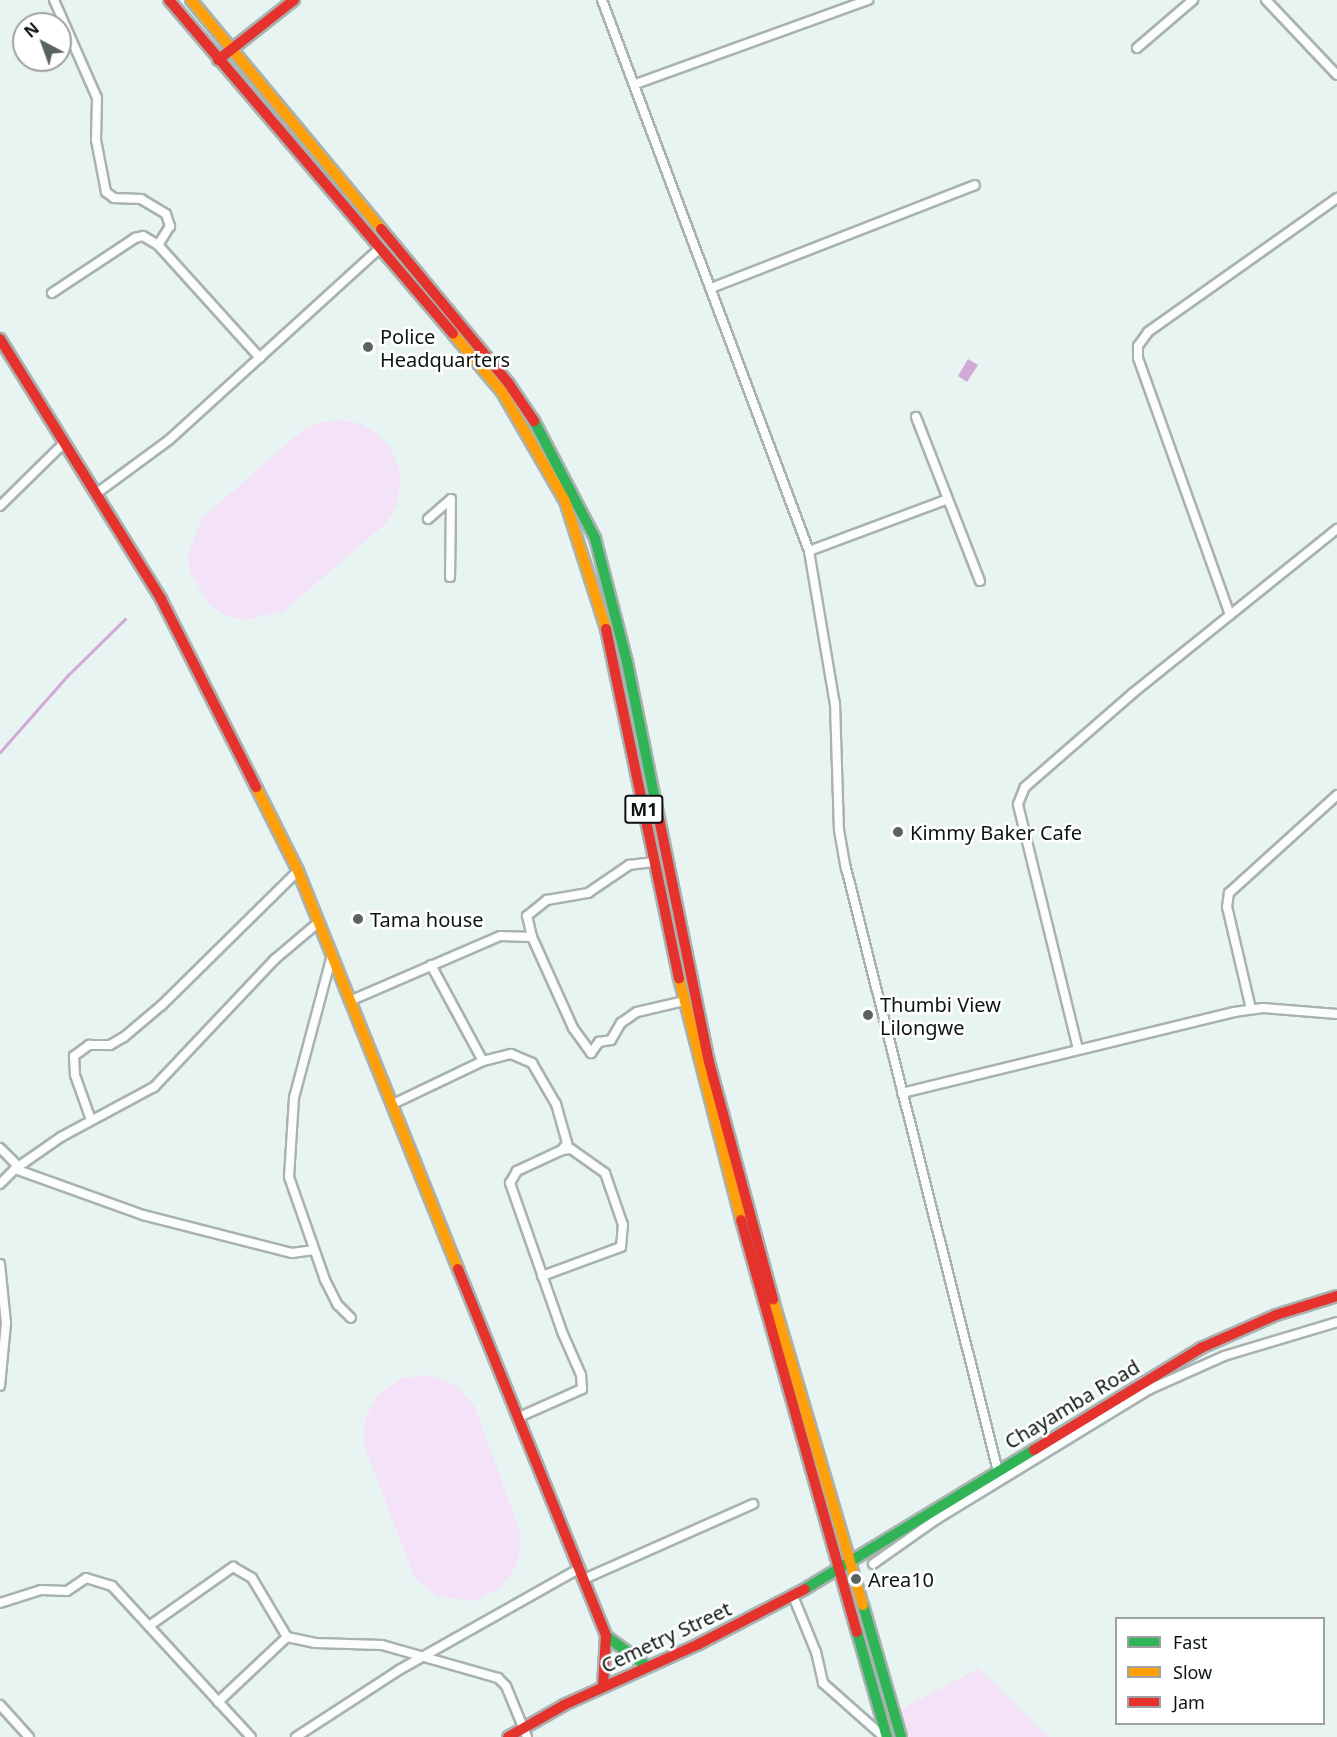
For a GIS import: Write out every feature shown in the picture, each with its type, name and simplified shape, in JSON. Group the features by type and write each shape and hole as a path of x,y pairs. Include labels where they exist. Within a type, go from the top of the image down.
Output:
{"main road":[{"name":"M1","path":"169,0 502,392 565,501 607,631 684,1001 720,1147 885,1737"},
{"name":"M1","path":"191,0 230,51 442,300 509,384 546,439 595,538 627,662 709,1062 901,1737"},
{"path":"218,60 294,0"},
{"path":"0,339 161,598 298,871 352,1000 606,1636 603,1687"},
{"name":"Chayamba Road","path":"837,1568 1201,1348 1276,1315 1337,1296"},
{"name":"Cemetry Street","path":"508,1737 525,1733 603,1687 793,1596 837,1568"},
{"path":"606,1636 648,1667"}],"street":[{"path":"54,0 97,98 96,140 106,192 114,198 141,200 166,214 170,226 158,245"},
{"path":"602,0 636,84 809,551 835,704 841,844 998,1471"},
{"path":"636,84 868,0"},
{"path":"1137,48 1192,0"},
{"path":"1266,0 1337,75"},
{"path":"711,288 975,185"},
{"path":"1230,615 1138,358 1138,346 1148,332 1337,198"},
{"path":"52,293 135,238 143,236 158,245 260,358"},
{"path":"97,493 169,440 380,248"},
{"path":"916,417 980,581"},
{"path":"0,506 64,443"},
{"path":"428,519 451,499 450,577"},
{"path":"809,551 948,499"},
{"path":"1078,1049 1018,804 1025,787 1230,615 1337,529"},
{"path":"1251,1009 1227,906 1229,892 1337,795"},
{"path":"654,862 629,865 588,892 547,900 527,916 532,937 573,1028 591,1053 599,1042 611,1040 621,1023 637,1012 684,1001"},
{"path":"91,1120 75,1075 74,1056 89,1045 110,1045 124,1037 162,1005 298,871"},
{"path":"0,1184 16,1168 91,1120 154,1087 274,960 319,922"},
{"path":"352,1000 500,936 532,937"},
{"path":"333,953 294,1098 289,1177 314,1250 338,1305 351,1318"},
{"path":"430,965 483,1061"},
{"path":"902,1093 1251,1009 1337,1014"},
{"path":"393,1104 483,1061 511,1054 532,1063 556,1104 567,1135 562,1150"},
{"path":"0,1148 16,1168 143,1215 292,1253 314,1250"},
{"path":"519,1417 582,1389 581,1375 542,1276 510,1183 517,1172 562,1150 571,1149 605,1173 623,1225 621,1247 542,1276"},
{"path":"0,1264 6,1323 0,1386"},
{"path":"873,1564 938,1519 1150,1389 1224,1356 1337,1322"},
{"path":"296,1737 426,1656 582,1574 753,1504"},
{"path":"149,1626 233,1567 252,1578 287,1637 315,1643 382,1645 498,1678 510,1694 525,1733"},
{"path":"0,1603 41,1590 67,1591 86,1578 112,1586 251,1737"},
{"path":"793,1596 816,1652 823,1683 885,1737"},
{"path":"218,1702 287,1637"},
{"path":"0,1705 29,1737"}],"shaded area":[{"path":"968,359 978,365 967,382 958,376"},
{"path":"342,420 361,424 378,434 391,449 399,467 400,487 396,506 386,523 284,611 246,620 227,616 211,606 190,573 188,554 202,518 304,429 322,422"},
{"path":"430,1375 456,1385 474,1405 520,1531 519,1558 511,1575 498,1589 473,1601 437,1596 415,1579 364,1445 365,1418 379,1394 402,1378"},
{"path":"979,1668 1048,1737 906,1737 900,1710"}],"waterway":[{"path":"0,752 68,675 125,619"}],"traffic: fast":[{"path":"534,421 595,538 627,662 656,804"},
{"path":"805,1589 1034,1450"},
{"path":"863,1605 901,1737"},
{"path":"857,1632 887,1737"},
{"path":"606,1636 648,1667"}],"traffic: slow":[{"path":"191,0 381,229"},
{"path":"453,334 502,392 565,501 606,629"},
{"path":"256,787 298,871 458,1269"},
{"path":"679,978 741,1220"},
{"path":"773,1300 863,1605"}],"traffic: jam":[{"path":"169,0 453,334"},
{"path":"218,60 294,0"},
{"path":"381,229 509,384 534,421"},
{"path":"0,339 161,599 256,787"},
{"path":"606,629 679,978"},
{"path":"656,804 709,1062 773,1300"},
{"path":"741,1220 857,1632"},
{"path":"458,1269 606,1636 603,1687"},
{"path":"1034,1450 1201,1348 1276,1315 1337,1296"},
{"path":"508,1737 564,1705 699,1644 805,1589"}],"place":[{"name":"Police Headquarters","path":"368,347"},
{"name":"Kimmy Baker Cafe","path":"898,832"},
{"name":"Tama house","path":"358,919"},
{"name":"Thumbi View Lilongwe","path":"868,1015"},
{"name":"Area10","path":"856,1579"}]}
